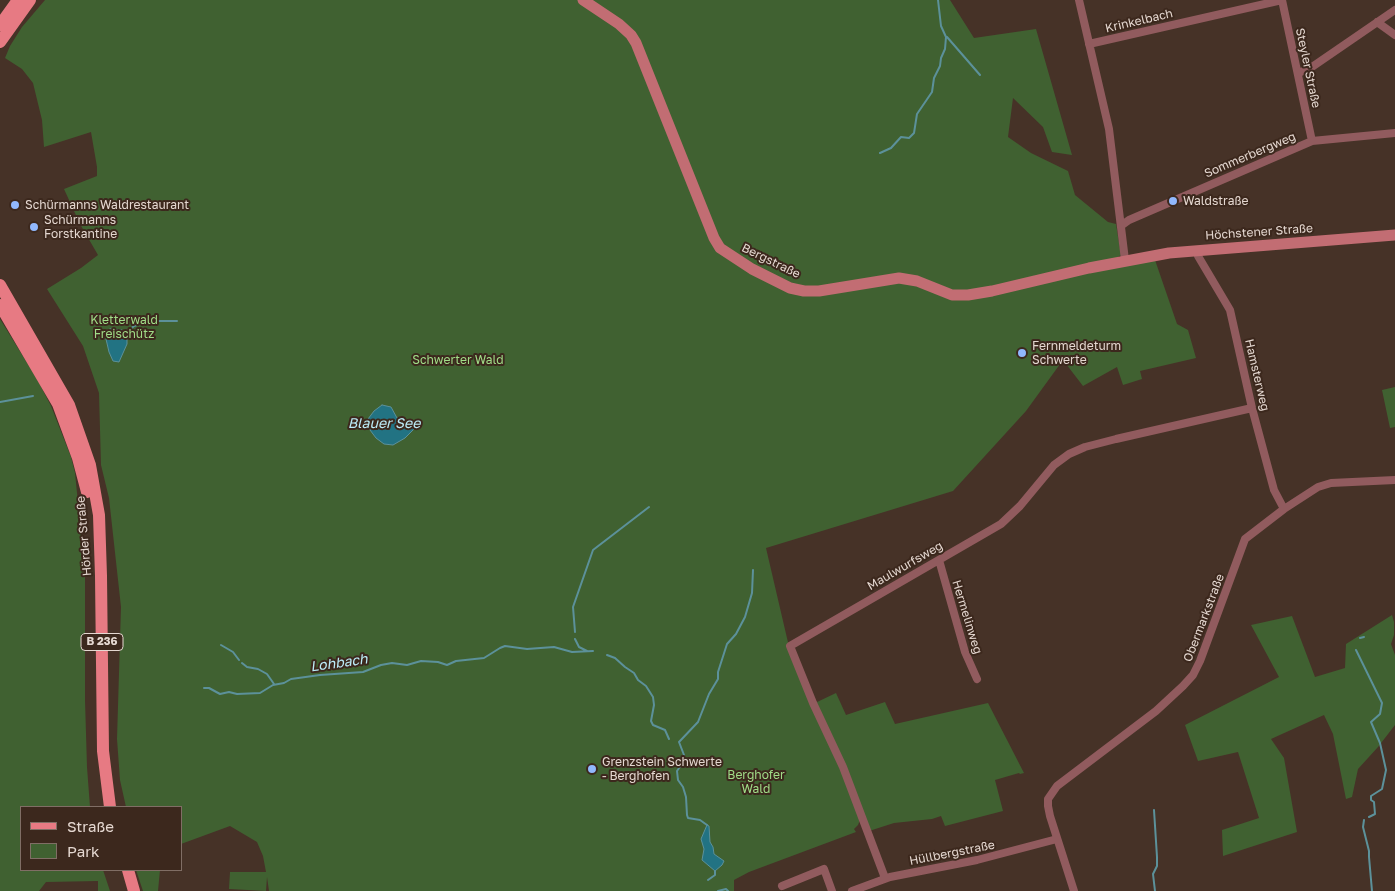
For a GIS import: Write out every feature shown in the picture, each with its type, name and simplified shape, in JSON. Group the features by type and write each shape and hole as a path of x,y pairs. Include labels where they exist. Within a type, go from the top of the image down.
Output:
{"main road":[{"path":"0,24 18,0"},
{"path":"0,42 30,0"},
{"name":"Bergstraße","path":"583,0 619,24 631,35 636,43 714,238 720,248 730,256 771,279 790,288 811,291 899,278 909,279 952,295 968,295 1125,260"},
{"name":"Höchstener Straße","path":"1125,260 1198,250 1395,235"},
{"name":"Hörder Straße","path":"0,285 69,405 90,465 99,515 103,752 110,806"},
{"name":"Hörder Straße","path":"0,305 58,404 78,458 88,498 93,547 96,751 102,806"},
{"path":"119,871 125,891"},
{"path":"128,871 134,891"}],"street":[{"path":"1079,0 1109,129 1125,260"},
{"name":"Krinkelbach","path":"1089,44 1282,0"},
{"name":"Steyler Straße","path":"1282,0 1312,141"},
{"path":"1298,72 1309,68 1395,10"},
{"path":"1377,22 1395,35"},
{"name":"Sommerbergweg","path":"1122,225 1129,220 1312,141 1395,133"},
{"name":"Hamsterweg","path":"1198,250 1198,256 1230,310 1252,408 1274,490 1284,509"},
{"name":"Maulwurfsweg","path":"884,878 843,767 790,646 1001,524 1020,506 1054,465 1069,454 1085,447 1116,439 1252,408"},
{"name":"Obermarkstraße","path":"1074,891 1057,840 1048,806 1048,799 1053,790 1156,710 1193,675 1200,662 1245,539 1284,509 1323,485 1340,482 1395,480"},
{"name":"Hermelinweg","path":"939,560 965,652 977,679"},
{"name":"Hüllbergstraße","path":"852,891 884,878 977,860 1057,840"},
{"path":"782,886 824,870 832,891"}],"green space":[{"name":"Schwerter Wald","path":"45,0 950,0 974,38 1036,29 1072,155 1052,152 1043,127 1013,98 1008,137 1031,153 1068,171 1075,195 1108,222 1116,224 1121,255 1115,259 1155,260 1177,324 1188,330 1196,358 1140,371 1142,379 1123,385 1117,367 1083,386 1063,360 1026,411 953,491 766,548 790,651 841,768 860,820 854,829 856,832 749,872 734,880 734,891 269,891 267,877 266,891 229,889 230,872 266,872 263,856 257,842 230,826 182,844 182,806 126,806 120,780 117,739 121,607 109,498 101,465 99,393 83,346 47,289 98,255 80,224 64,189 97,176 97,167 91,132 44,147 42,120 33,83 22,69 5,58 22,27"},
{"path":"0,319 37,379 51,406 71,457 75,473 85,572 85,700 90,806 20,806 20,871 103,871 110,891 98,891 98,881 46,882 39,891 0,891"},
{"path":"1395,387 1395,427 1390,428 1382,390"},
{"path":"1392,615 1394,635 1391,644 1395,655 1395,725 1358,769 1352,797 1346,799 1333,734 1324,715 1271,739 1284,758 1297,832 1223,856 1222,830 1259,818 1238,752 1198,761 1185,725 1279,677 1251,625 1292,616 1315,677 1345,668 1346,644"},
{"path":"836,693 846,715 885,702 895,724 988,703 1024,773 995,780 1003,811 945,826 941,816 932,819 894,823 869,831 815,703"},
{"path":"136,871 160,871 158,891 143,891"}],"water":[{"path":"110,329 122,330 127,334 127,344 119,362 113,361 109,352 106,339"},
{"name":"Blauer See","path":"382,405 391,407 397,418 412,422 414,429 405,438 393,445 384,444 370,430 368,419"},
{"path":"707,825 709,826 710,842 714,854 724,861 715,871 702,860 704,849 701,839"}],"waterway":[{"path":"880,153 891,148 901,137 909,138 914,133 917,114 932,92 934,78 945,49 946,37 941,26 938,0"},
{"path":"947,37 980,75"},
{"path":"126,333 134,326 150,321 177,321"},
{"path":"0,402 33,396"},
{"path":"575,632 573,607 593,550 649,507"},
{"path":"707,825 700,820 688,818 686,797 683,787 678,780 677,771 684,761 684,755 679,742 698,722 709,694 718,679 718,672 727,644 736,634 745,617 752,593 753,570"},
{"path":"1360,638 1364,637"},
{"path":"575,639 579,647 587,651"},
{"path":"221,645 233,652 239,660"},
{"name":"Lohbach","path":"204,688 209,688 220,694 229,692 237,694 260,693 273,685 284,683 291,679 363,672 392,663 407,665 421,661 438,662 447,665 456,661 484,658 505,646 527,649 554,647 572,652 593,651"},
{"path":"1356,650 1382,703 1380,714 1371,722 1380,743 1386,770 1382,789 1371,796 1371,800 1374,802 1375,814 1369,817"},
{"name":"Lohbach","path":"607,655 615,658 634,673 638,680 646,686 653,697 654,705 651,721 653,725 665,730 669,739"},
{"path":"242,663 247,667 258,669 267,674 274,684"},
{"path":"1154,810 1157,857 1157,866 1153,874 1155,891"},
{"path":"1364,820 1363,827 1369,851 1372,891"},
{"name":"Lohbach","path":"708,880 715,875 715,871"},
{"name":"Lohbach","path":"718,891 726,889 728,891"}],"place":[{"name":"Waldstraße","path":"1173,201"},
{"name":"Schürmanns Waldrestaurant","path":"15,205"},
{"name":"Schürmanns Forstkantine","path":"34,227"},
{"name":"Fernmeldeturm Schwerte","path":"1022,353"},
{"name":"Grenzstein Schwerte - Berghofen","path":"592,769"}],"park label":[{"name":"Kletterwald Freischütz","path":"124,327"},
{"name":"Berghofer Wald","path":"756,782"}]}
